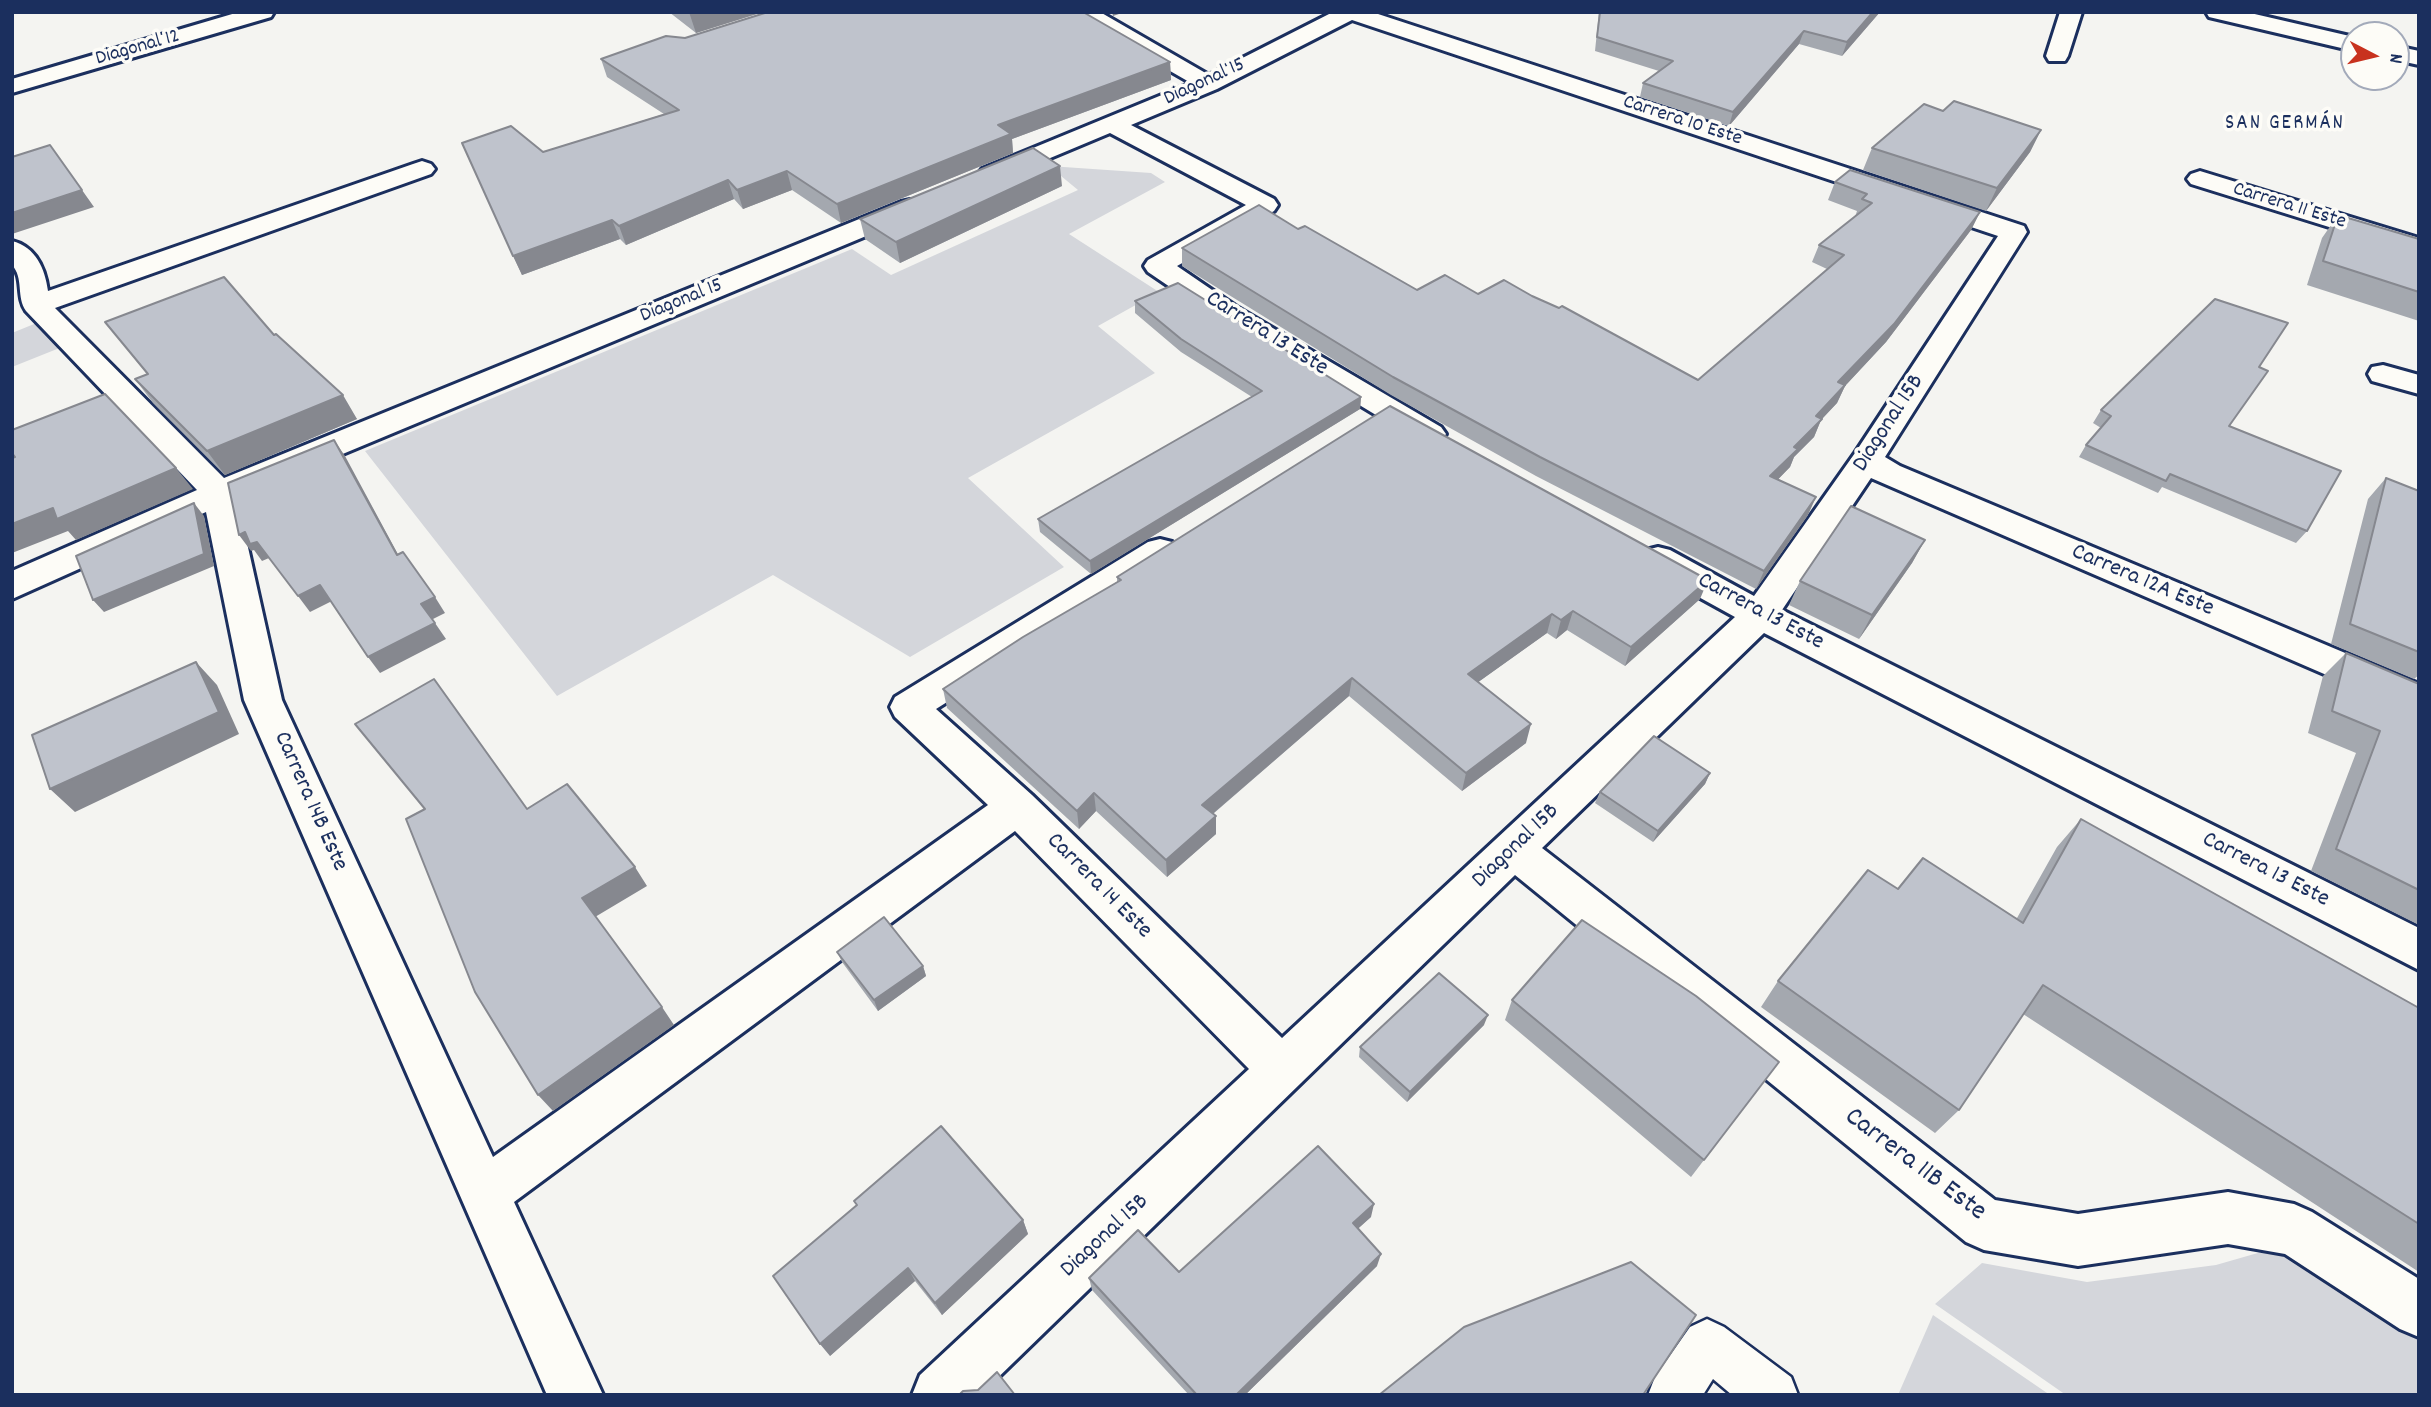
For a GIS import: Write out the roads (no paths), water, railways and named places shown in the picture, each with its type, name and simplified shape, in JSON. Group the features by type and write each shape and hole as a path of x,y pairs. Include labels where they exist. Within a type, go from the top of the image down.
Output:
{"street":[{"name":"Diagonal 12","path":"12,86 263,12"},
{"path":"1084,12 1209,83"},
{"name":"Diagonal 15","path":"969,183 1209,83 1350,12"},
{"name":"Carrera 10 Este","path":"1350,12 2014,232"},
{"path":"2057,56 2071,12"},
{"path":"2217,12 2340,41"},
{"name":"Carrera 13 Este","path":"1111,124 1265,205 1158,266 1374,417 1458,450"},
{"path":"219,493 23,275 422,169"},
{"name":"Carrera 11 Este","path":"2200,180 2419,247"},
{"name":"Diagonal 15","path":"12,586 219,493 930,199"},
{"name":"Diagonal 15B","path":"940,1395 1760,615 1867,460 2014,232"},
{"path":"2383,374 2419,385"},
{"name":"Carrera 12A Este","path":"1867,460 1901,480 2419,700"},
{"name":"Carrera 14B Este","path":"219,493 263,700 575,1395"},
{"name":"Carrera 14 Este","path":"1188,533 909,707 1017,807 1282,1070"},
{"name":"Carrera 13 Este","path":"1628,542 1760,615 2419,950"},
{"path":"485,1193 1017,807"},
{"name":"Carrera 11B Este","path":"1514,850 1984,1224 2078,1240 2228,1218 2294,1230 2419,1310"}],"lane":[{"path":"1673,1395 1707,1344 1773,1395"}],"district":[{"name":"SAN GERMÁN","path":"2285,125"}]}
